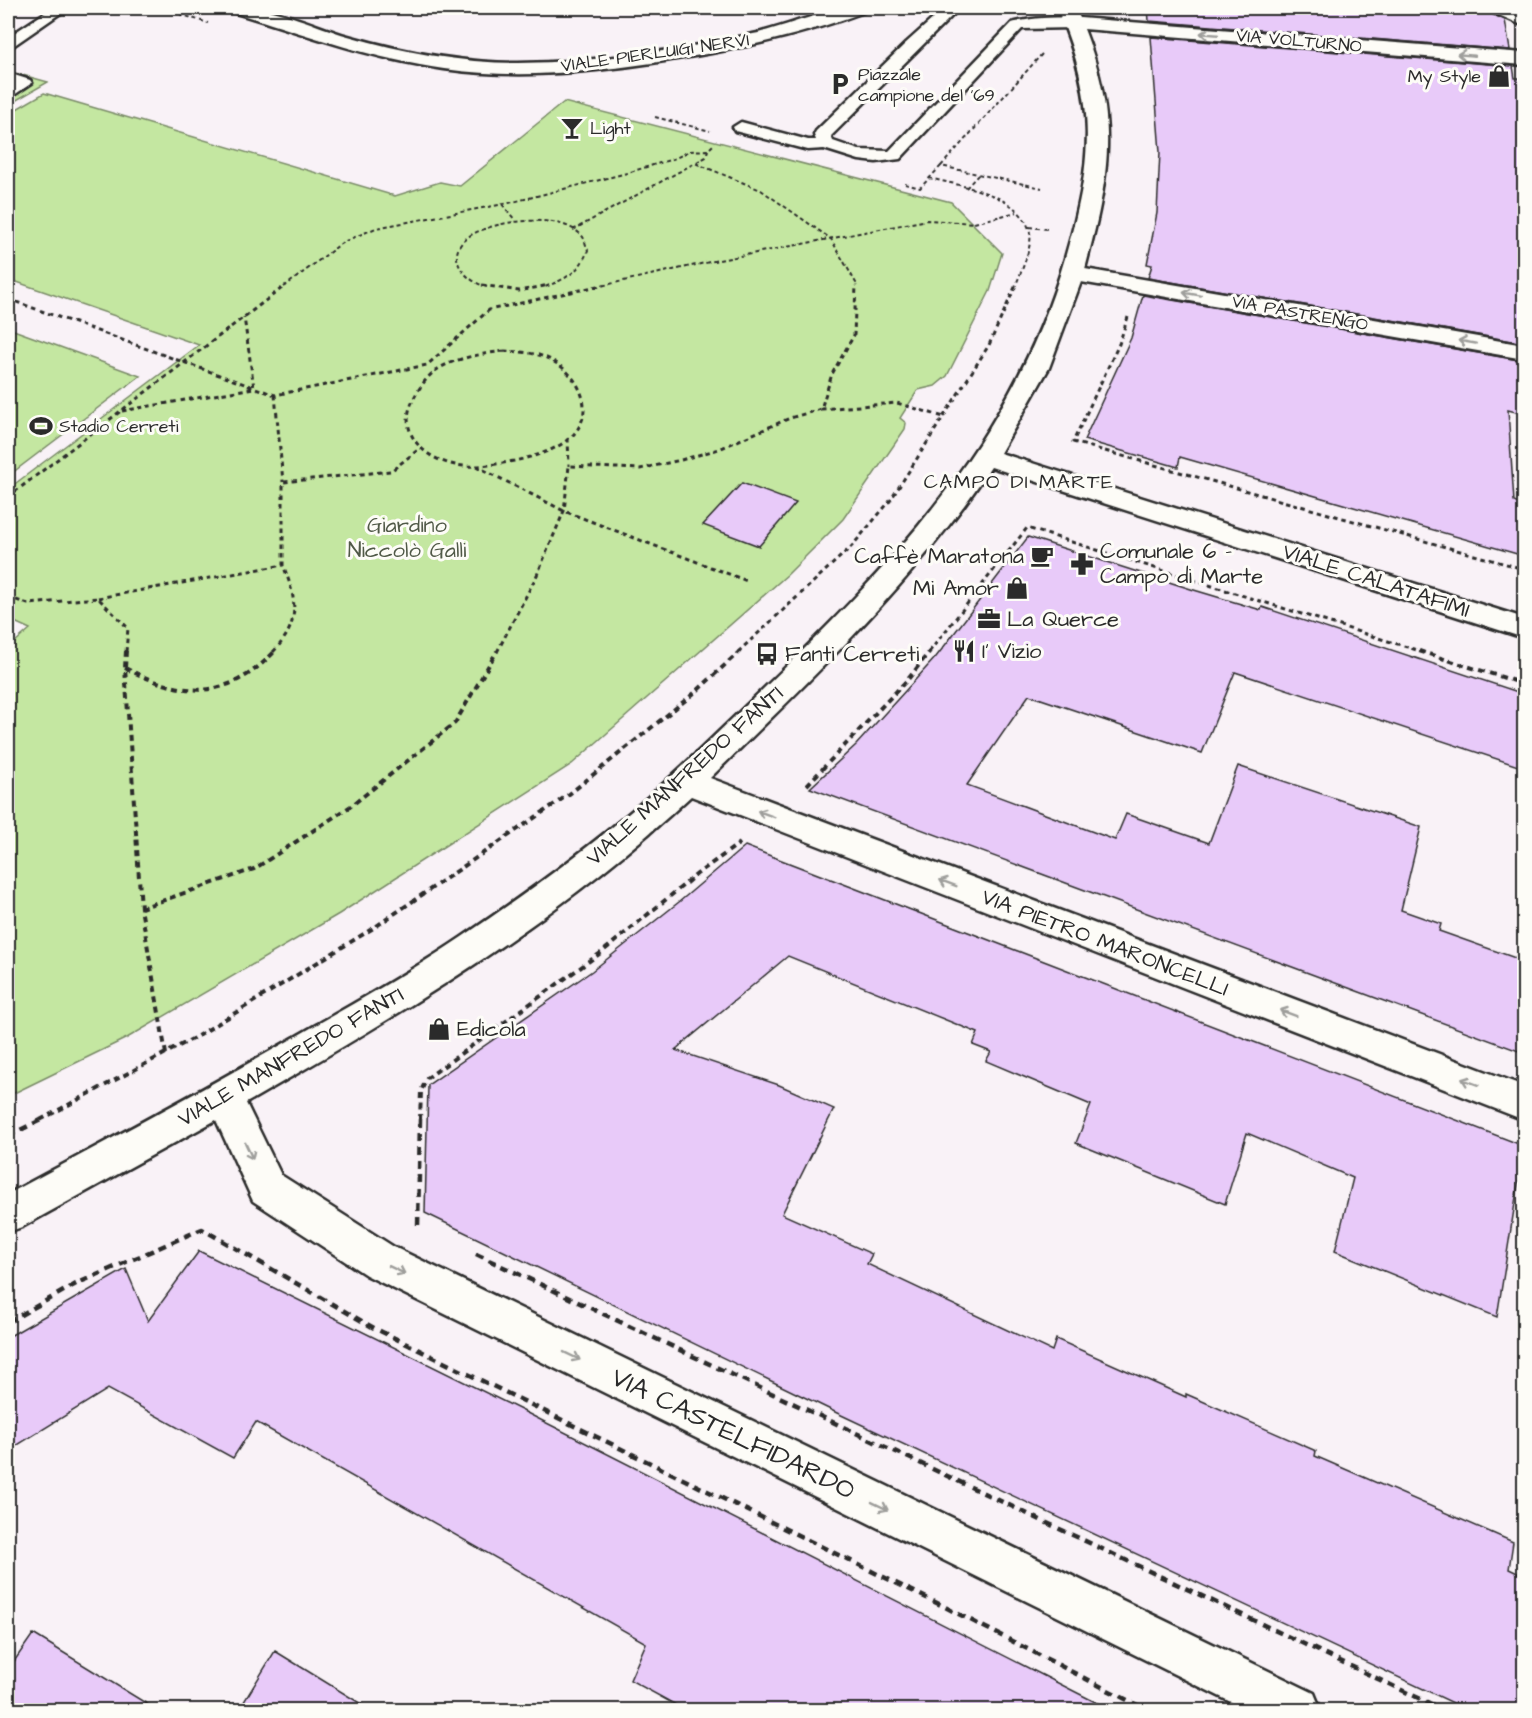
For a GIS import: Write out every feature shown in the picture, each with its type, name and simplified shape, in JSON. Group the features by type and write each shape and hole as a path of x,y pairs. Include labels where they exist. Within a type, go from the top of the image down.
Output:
{"street":[{"name":"VIALE PIERLUIGI NERVI","path":"239,8 394,54 442,63 503,68 596,64 720,47 786,33 858,8"},
{"path":"1498,8 1524,21"},
{"name":"VIA VOLTURNO","path":"1070,15 1524,59"},
{"name":"VIALE MANFREDO FANTI","path":"8,1214 225,1098 441,969 496,933 629,832 685,781 868,603 918,549 987,457 1019,405 1046,347 1074,274 1096,180 1098,151 1092,84 1070,15"},
{"name":"VIA PASTRENGO","path":"1074,274 1524,352"},
{"name":"VIALE CALATAFIMI","path":"987,457 1524,628"},
{"name":"VIA PIETRO MARONCELLI","path":"685,781 1524,1103"},
{"name":"VIA CASTELFIDARDO","path":"225,1098 267,1188 380,1261 1297,1710"}],"lane":[{"path":"8,43 61,8"},
{"path":"826,144 822,135 911,46 953,8"},
{"path":"741,127 808,145 826,144 876,159 894,155 1012,29 1027,23 1070,15"},
{"path":"8,78 24,83 8,92"}],"path":[{"path":"920,188 1045,51"},
{"path":"573,230 706,157 708,150 718,141"},
{"path":"8,497 343,242 376,228 502,204 627,173 676,158 689,151 708,150"},
{"path":"695,163 761,190 831,239 856,283 854,335 832,374 821,409"},
{"path":"941,166 1042,188"},
{"path":"966,188 979,174"},
{"path":"8,1136 166,1054 375,927 568,795 698,690 852,546 890,501 988,345 1021,273 1031,235 1029,226 1018,212 991,194 929,178"},
{"path":"502,204 515,220"},
{"path":"8,299 275,395 427,365 489,309 927,220 974,224 1018,212"},
{"path":"515,220 547,221 573,230 583,237 588,247 588,257 582,268 571,277 538,289 518,291 481,286 459,269 456,259 459,249 467,239 480,230 515,220"},
{"path":"538,289 546,297"},
{"path":"1130,310 1119,344 1073,442 1524,569"},
{"path":"244,317 254,388"},
{"path":"504,351 548,358 577,381 584,394 585,412 578,430 568,438 540,453 520,460 476,466 452,465 419,449 409,436 406,422 408,409 422,385 435,371 446,364 464,358 504,351"},
{"path":"121,411 254,388"},
{"path":"125,668 165,688 209,691 243,678 276,651 293,624 293,593 283,565 284,482 275,395"},
{"path":"569,466 640,469 681,460 718,449 790,418 821,409 897,403 944,417"},
{"path":"141,908 254,869 351,806 455,723 508,633 537,575 564,511 569,466 568,438"},
{"path":"284,482 391,471 419,449"},
{"path":"476,466 564,511 747,581"},
{"path":"801,792 909,678 1027,528 1524,684"},
{"path":"8,597 28,604 98,598 283,565"},
{"path":"98,598 128,628 125,668 141,908 166,1054"},
{"path":"429,1232 418,1227 421,1091 427,1078 602,952 697,874 743,840"},
{"path":"8,1322 75,1284 202,1229 374,1328 943,1606 1147,1710"},
{"path":"472,1252 1444,1710"}],"green space":[{"path":"8,71 48,82 8,105"},
{"name":"Giardino Niccolò Galli","path":"44,93 395,196 440,182 460,186 564,102 951,202 1002,253 990,291 947,376 935,386 918,390 900,418 906,423 905,429 843,519 787,575 572,764 339,914 127,1038 8,1096 8,648 30,629 8,619 8,489 199,345 8,279 8,114"},
{"name":"Stadio Cerreti","path":"8,328 140,376 8,476"}],"building":[{"path":"1148,8 1487,8 1491,14 1505,20 1510,50 1149,21"},
{"path":"1151,37 1513,66 1515,78 1519,78 1524,100 1524,343 1148,278 1152,265 1147,264 1157,213 1160,152"},
{"path":"1143,295 1524,361 1524,414 1508,410 1514,502 1524,506 1524,556 1180,457 1178,467 1084,440 1131,338"},
{"path":"742,483 796,503 759,546 703,525"},
{"path":"1028,537 1194,590 1261,610 1262,607 1524,694 1524,768 1235,672 1202,753 1029,695 967,785 1115,840 1126,814 1209,843 1238,766 1421,827 1401,910 1441,924 1439,931 1524,961 1524,1053 810,788 856,745 936,657"},
{"path":"745,846 1524,1146 1497,1317 1335,1251 1353,1178 1247,1133 1225,1204 1076,1143 1091,1105 986,1061 991,1052 973,1045 978,1033 788,956 675,1050 779,1085 834,1109 782,1214 872,1254 867,1264 1052,1351 1056,1339 1186,1397 1186,1394 1316,1451 1315,1456 1513,1542 1509,1569 1524,1576 1524,1710 1468,1710 837,1413 425,1213 428,1085 592,971"},
{"path":"199,1251 525,1412 1111,1710 685,1710 630,1680 646,1643 256,1422 233,1458 108,1389 8,1451 8,1337 126,1269 148,1321"},
{"path":"33,1634 157,1710 8,1710 8,1670"},
{"path":"275,1651 371,1710 239,1710"}],"place":[{"name":"My Style","path":"1499,76"},
{"name":"Piazzale campione del ‘69","path":"840,84"},
{"name":"Light","path":"572,128"},
{"name":"Stadio Cerreti","path":"41,426"},
{"name":"Caffè Maratona","path":"1042,556"},
{"name":"Comunale 6 - Campo di Marte","path":"1082,564"},
{"name":"Mi Amor","path":"1017,588"},
{"name":"La Querce","path":"989,619"},
{"name":"I’ Vizio","path":"964,651"},
{"name":"Fanti Cerreti","path":"767,654"},
{"name":"Edicola","path":"439,1029"}],"district":[{"name":"CAMPO DI MARTE","path":"1019,482"}]}
